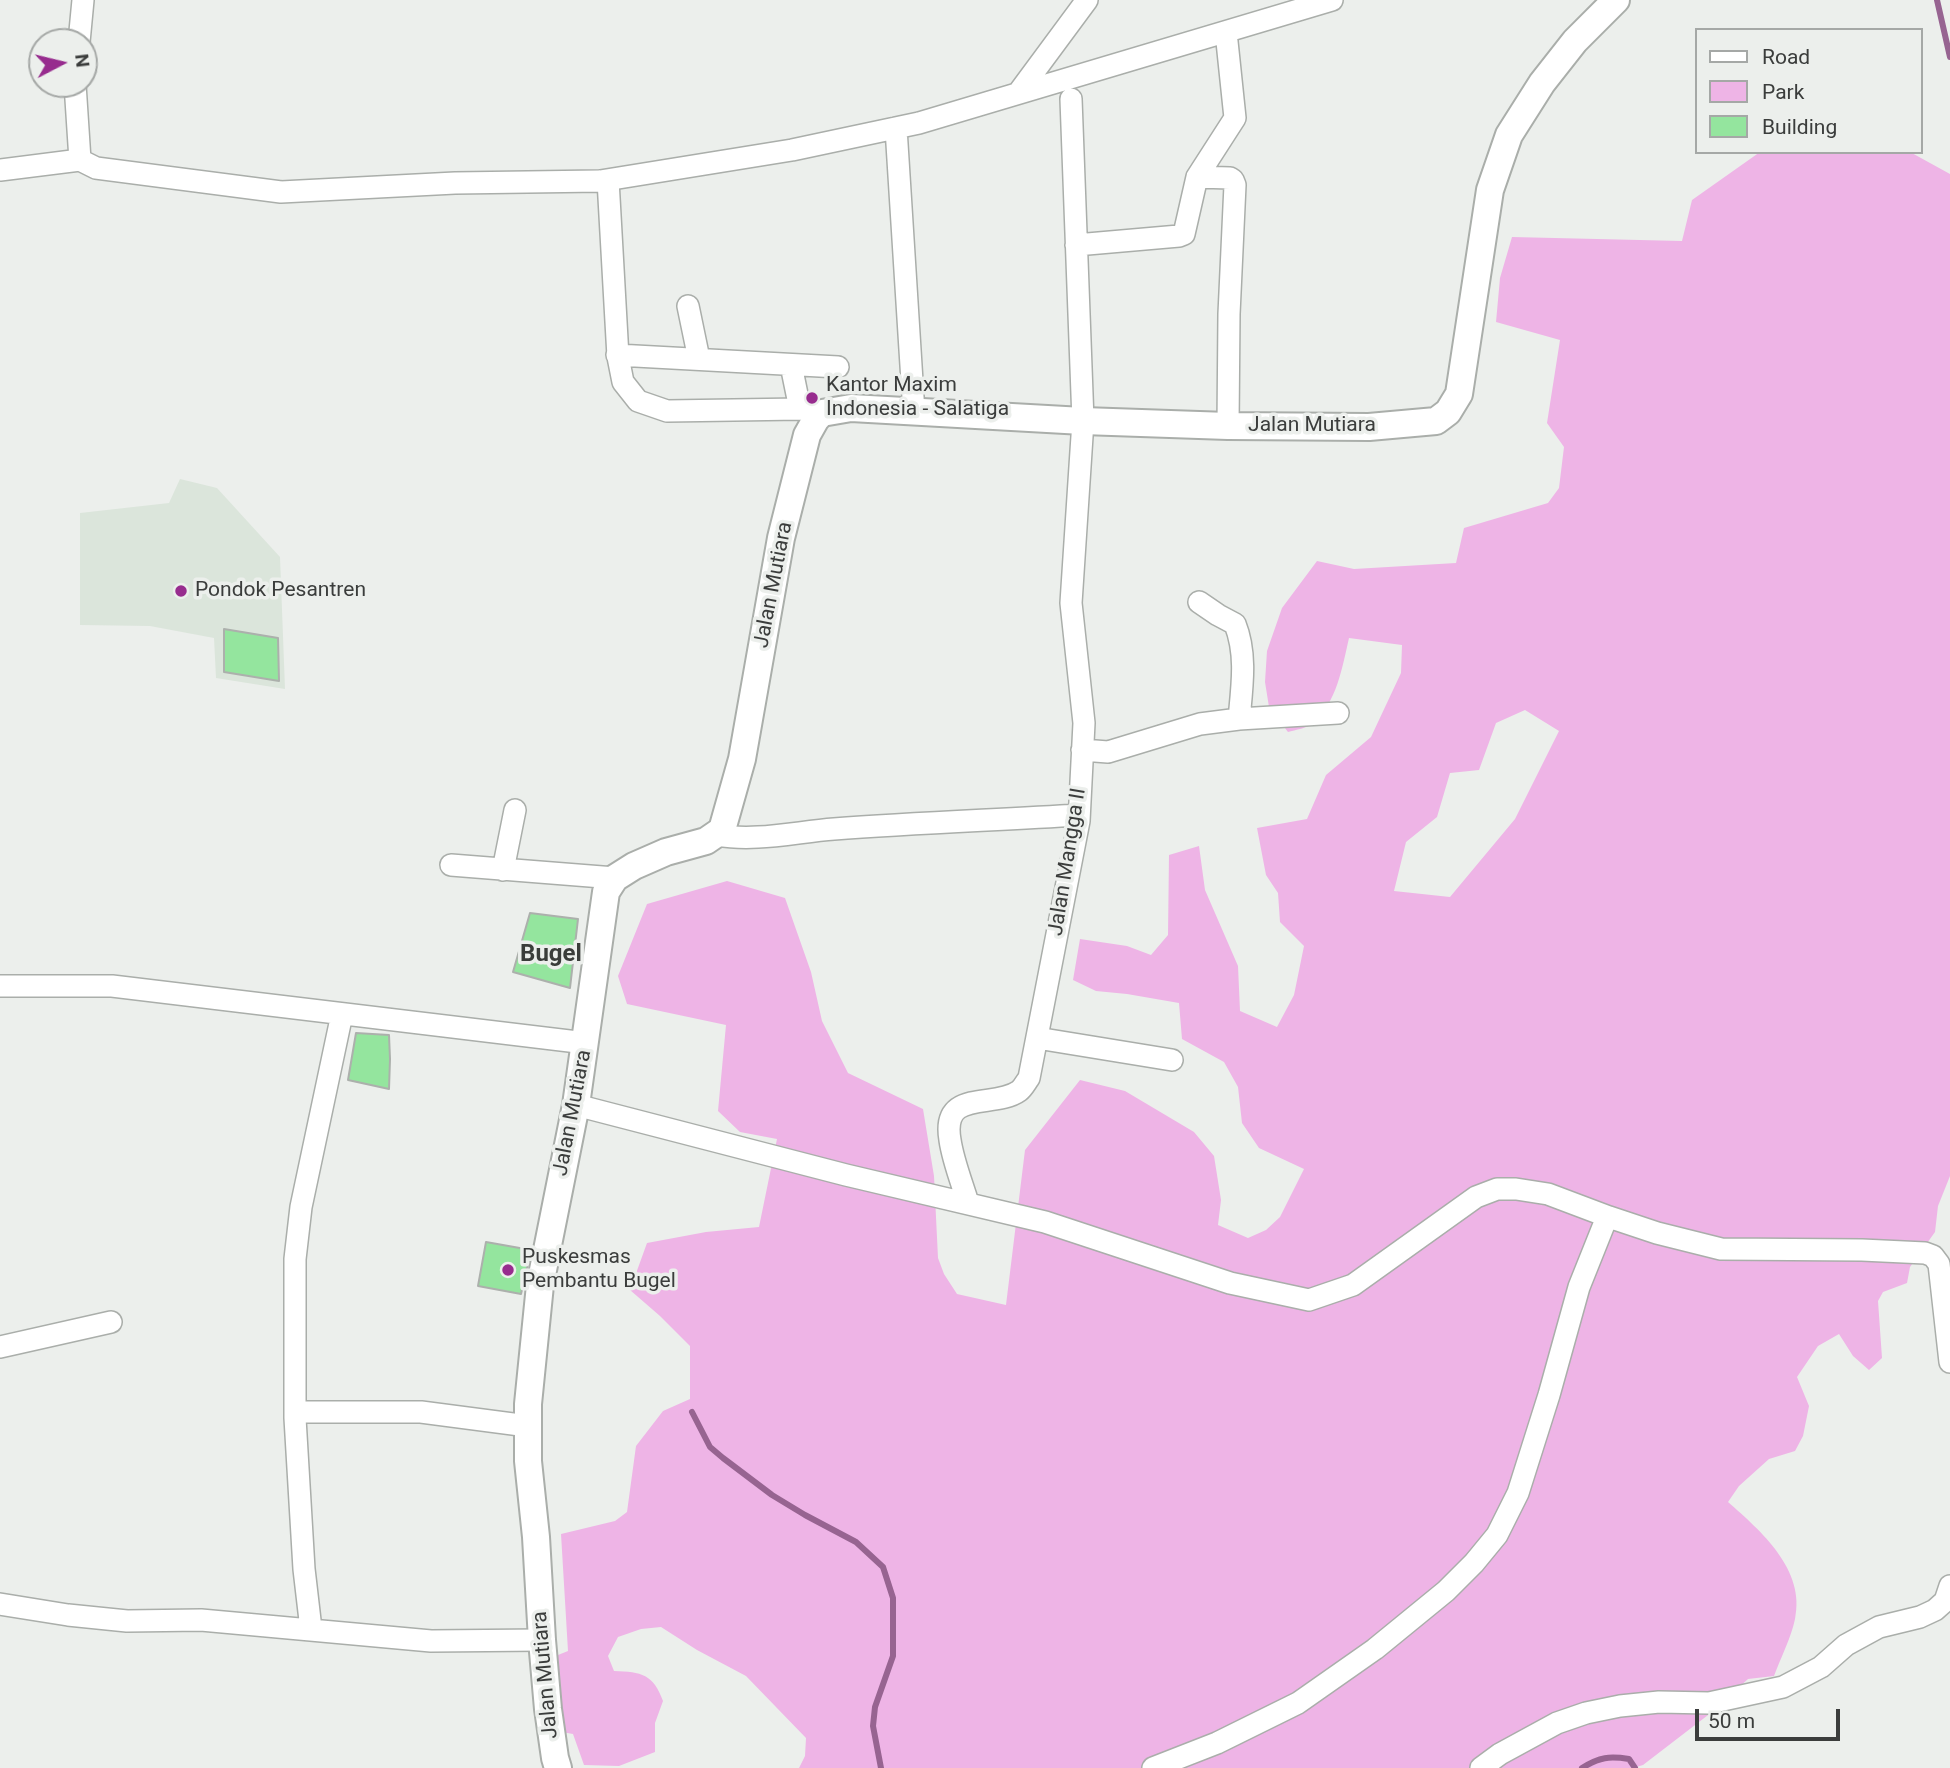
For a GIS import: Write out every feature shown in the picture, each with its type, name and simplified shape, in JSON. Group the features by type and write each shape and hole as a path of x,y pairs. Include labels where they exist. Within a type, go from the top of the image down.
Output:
{"street":[{"path":"80,28 83,0"},
{"path":"1019,92 1087,0"},
{"path":"0,170 80,160 96,168 281,192 455,183 608,180 792,150 919,123 1332,0"},
{"name":"Jalan Mutiara","path":"717,835 727,818 742,759 781,538 807,435 816,419 811,411 850,408 1228,426 1369,427 1436,421 1448,412 1459,394 1490,190 1509,135 1542,83 1575,41 1616,0"},
{"path":"1076,245 1183,236 1197,177 1235,118 1226,32"},
{"path":"76,98 80,160"},
{"name":"Jalan Mangga II","path":"968,1203 950,1140 949,1125 954,1111 967,1103 1009,1096 1021,1090 1029,1078 1079,815 1084,723 1071,603 1083,421 1071,99"},
{"path":"896,128 914,413"},
{"path":"1197,177 1230,178 1235,185 1229,314 1228,426"},
{"path":"608,180 617,355 623,382 638,401 667,411 811,411 791,365"},
{"path":"688,306 699,359"},
{"path":"617,355 838,367"},
{"path":"1199,602 1235,624 1241,639 1239,719"},
{"path":"1082,750 1108,752 1200,724 1338,713"},
{"path":"503,870 515,810"},
{"path":"451,866 615,878 666,852 706,841 717,835 754,837 833,829 1079,815"},
{"name":"Jalan Mutiara","path":"558,1768 548,1709 542,1640 536,1536 528,1461 528,1404 540,1285 576,1105 606,892 615,878"},
{"path":"0,986 112,986 586,1043"},
{"path":"311,1629 304,1569 295,1412 295,1259 301,1207 342,1014"},
{"path":"1037,1038 1172,1060"},
{"path":"576,1105 846,1175 1045,1222 1230,1283 1309,1300 1353,1285 1476,1197 1497,1189 1548,1194 1657,1233 1721,1248 1924,1253 1938,1260 1941,1270 1950,1362"},
{"path":"1153,1768 1217,1744 1298,1703 1375,1649 1446,1591 1474,1563 1497,1535 1518,1493 1579,1287 1607,1217"},
{"path":"0,1348 111,1322"},
{"path":"295,1412 421,1412 528,1426"},
{"path":"1480,1768 1557,1723 1586,1713 1659,1702 1709,1703 1783,1686 1821,1667 1846,1645 1880,1627 1920,1617 1935,1610 1945,1601 1950,1586"},
{"path":"0,1604 127,1621 201,1620 431,1641 542,1640"}],"shaded area":[{"name":"Pondok Pesantren","path":"180,479 217,488 280,557 285,689 216,678 214,638 150,626 80,625 80,513 169,503"}],"green space":[{"path":"1757,154 1914,154 1950,174 1950,1176 1938,1206 1935,1232 1910,1267 1907,1283 1883,1292 1878,1301 1882,1358 1869,1370 1853,1356 1839,1334 1818,1346 1797,1377 1809,1406 1803,1436 1795,1451 1769,1459 1739,1486 1728,1502 1767,1539 1787,1568 1794,1584 1797,1601 1795,1619 1774,1676 1748,1679 1712,1712 1643,1765 1633,1768 799,1768 805,1756 806,1738 746,1676 661,1627 641,1629 618,1637 608,1656 614,1671 645,1676 659,1692 663,1701 655,1723 655,1752 619,1766 584,1765 573,1734 556,1731 548,1659 568,1651 561,1534 615,1521 627,1512 636,1446 663,1411 690,1399 690,1346 630,1290 647,1243 706,1232 759,1227 777,1139 740,1132 718,1111 726,1025 627,1004 618,976 647,904 727,881 785,898 811,972 822,1021 848,1073 923,1109 934,1176 938,1258 944,1274 957,1294 1006,1305 1025,1150 1080,1080 1125,1091 1194,1132 1214,1156 1221,1200 1218,1225 1248,1238 1266,1230 1280,1217 1304,1169 1259,1148 1242,1123 1238,1087 1224,1062 1182,1039 1179,1003 1096,991 1073,980 1080,939 1127,946 1151,955 1168,935 1169,855 1199,846 1205,890 1238,966 1240,1011 1277,1027 1294,995 1304,946 1280,922 1278,893 1266,875 1257,828 1307,819 1326,775 1371,737 1401,673 1402,645 1349,638 1337,684 1328,705 1311,725 1288,732 1269,707 1265,682 1267,651 1282,608 1317,561 1354,569 1456,563 1464,528 1548,503 1559,488 1564,447 1547,423 1560,340 1496,322 1500,278 1512,237 1682,241 1692,200","holes":["1525,710 1559,731 1515,819 1450,897 1394,891 1406,842 1437,817 1450,773 1479,770 1496,723"]}],"building":[{"path":"224,629 278,638 279,681 224,672"},
{"path":"530,913 578,919 570,988 513,972"},
{"path":"356,1033 389,1035 389,1089 348,1080"},
{"name":"Puskesmas Pembantu Bugel","path":"486,1242 531,1250 521,1294 478,1286"}],"waterway":[{"path":"1937,0 1950,57"},
{"path":"692,1412 710,1447 723,1458 772,1495 856,1542 883,1567 893,1598 893,1656 875,1707 873,1726 881,1768"},
{"path":"1582,1768 1605,1758 1629,1759 1635,1768"}],"place":[{"name":"Kantor Maxim Indonesia - Salatiga","path":"812,398"},
{"name":"Pondok Pesantren","path":"181,591"},
{"name":"Puskesmas Pembantu Bugel","path":"508,1270"}],"district":[{"name":"Bugel","path":"551,955"}]}
